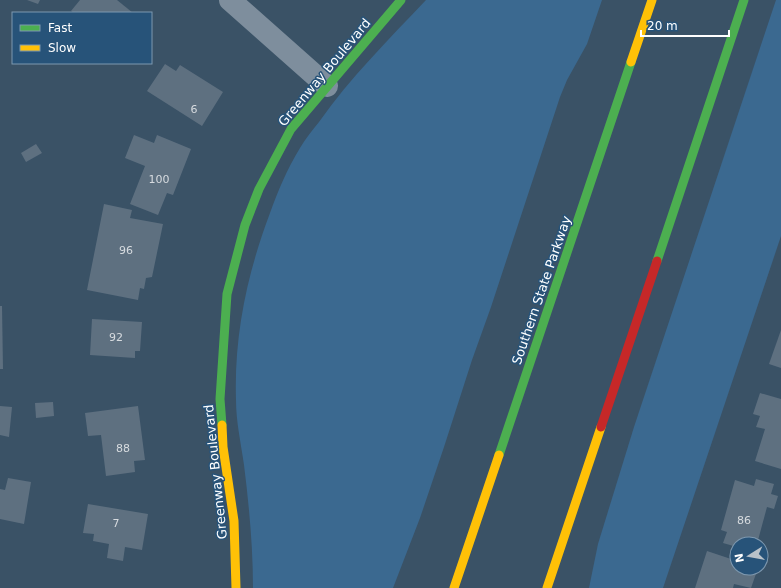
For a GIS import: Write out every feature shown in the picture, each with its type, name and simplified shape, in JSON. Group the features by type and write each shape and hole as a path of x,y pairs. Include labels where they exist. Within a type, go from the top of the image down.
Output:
{"main road":[{"name":"Greenway Boulevard","path":"236,588 234,522 223,447 220,399 227,294 246,225 259,189 292,129 401,0"},
{"name":"Southern State Parkway","path":"454,588 652,0"},
{"path":"547,588 744,0"}],"street":[{"path":"230,0 328,86"}],"shaded area":[{"path":"426,0 602,0 587,44 567,80 560,97 420,518 393,588 253,588 249,511 237,416 236,376 240,328 255,259 280,188 304,141 357,74"},
{"path":"776,0 781,0 781,236 663,588 589,588 598,544 634,427"}],"building":[{"path":"27,0 40,0 38,4"},
{"path":"80,0 117,0 132,12 72,12 71,11"},
{"path":"165,64 176,71 180,65 223,92 202,126 147,91"},
{"path":"134,135 154,143 157,135 191,149 173,195 167,193 158,215 130,204 145,166 125,158"},
{"path":"36,144 42,153 26,162 21,153"},
{"path":"104,204 132,210 130,218 163,224 152,277 146,278 144,289 140,288 138,300 87,290"},
{"path":"0,306 2,306 3,369 0,369"},
{"path":"92,319 142,322 140,351 135,351 135,358 90,355"},
{"path":"781,330 781,368 769,364"},
{"path":"760,393 781,399 781,469 755,461 765,429 756,427 760,416 753,414"},
{"path":"53,402 54,416 36,418 35,403"},
{"path":"0,406 12,407 9,437 0,435"},
{"path":"138,406 145,460 134,461 135,472 106,476 101,435 88,436 85,413"},
{"path":"8,478 31,482 24,524 0,519 0,489 5,490"},
{"path":"756,479 774,484 771,494 778,496 774,509 767,507 759,536 729,536 729,545 723,543 727,532 721,530 735,480 754,486"},
{"path":"88,504 148,514 142,550 125,547 123,561 107,558 109,544 93,541 94,534 83,533"},
{"path":"707,551 729,558 729,576 755,576 751,588 734,584 733,588 695,588"}],"traffic: fast":[{"path":"222,425 220,399 227,294 245,225 259,189 291,129 401,0"},
{"path":"657,261 744,0"},
{"path":"499,455 631,62"}],"traffic: slow":[{"path":"631,62 652,0"},
{"path":"222,425 223,447 234,521 236,588"},
{"path":"547,588 601,427"},
{"path":"454,588 499,455"}],"traffic: jam":[{"path":"601,427 657,261"}]}
